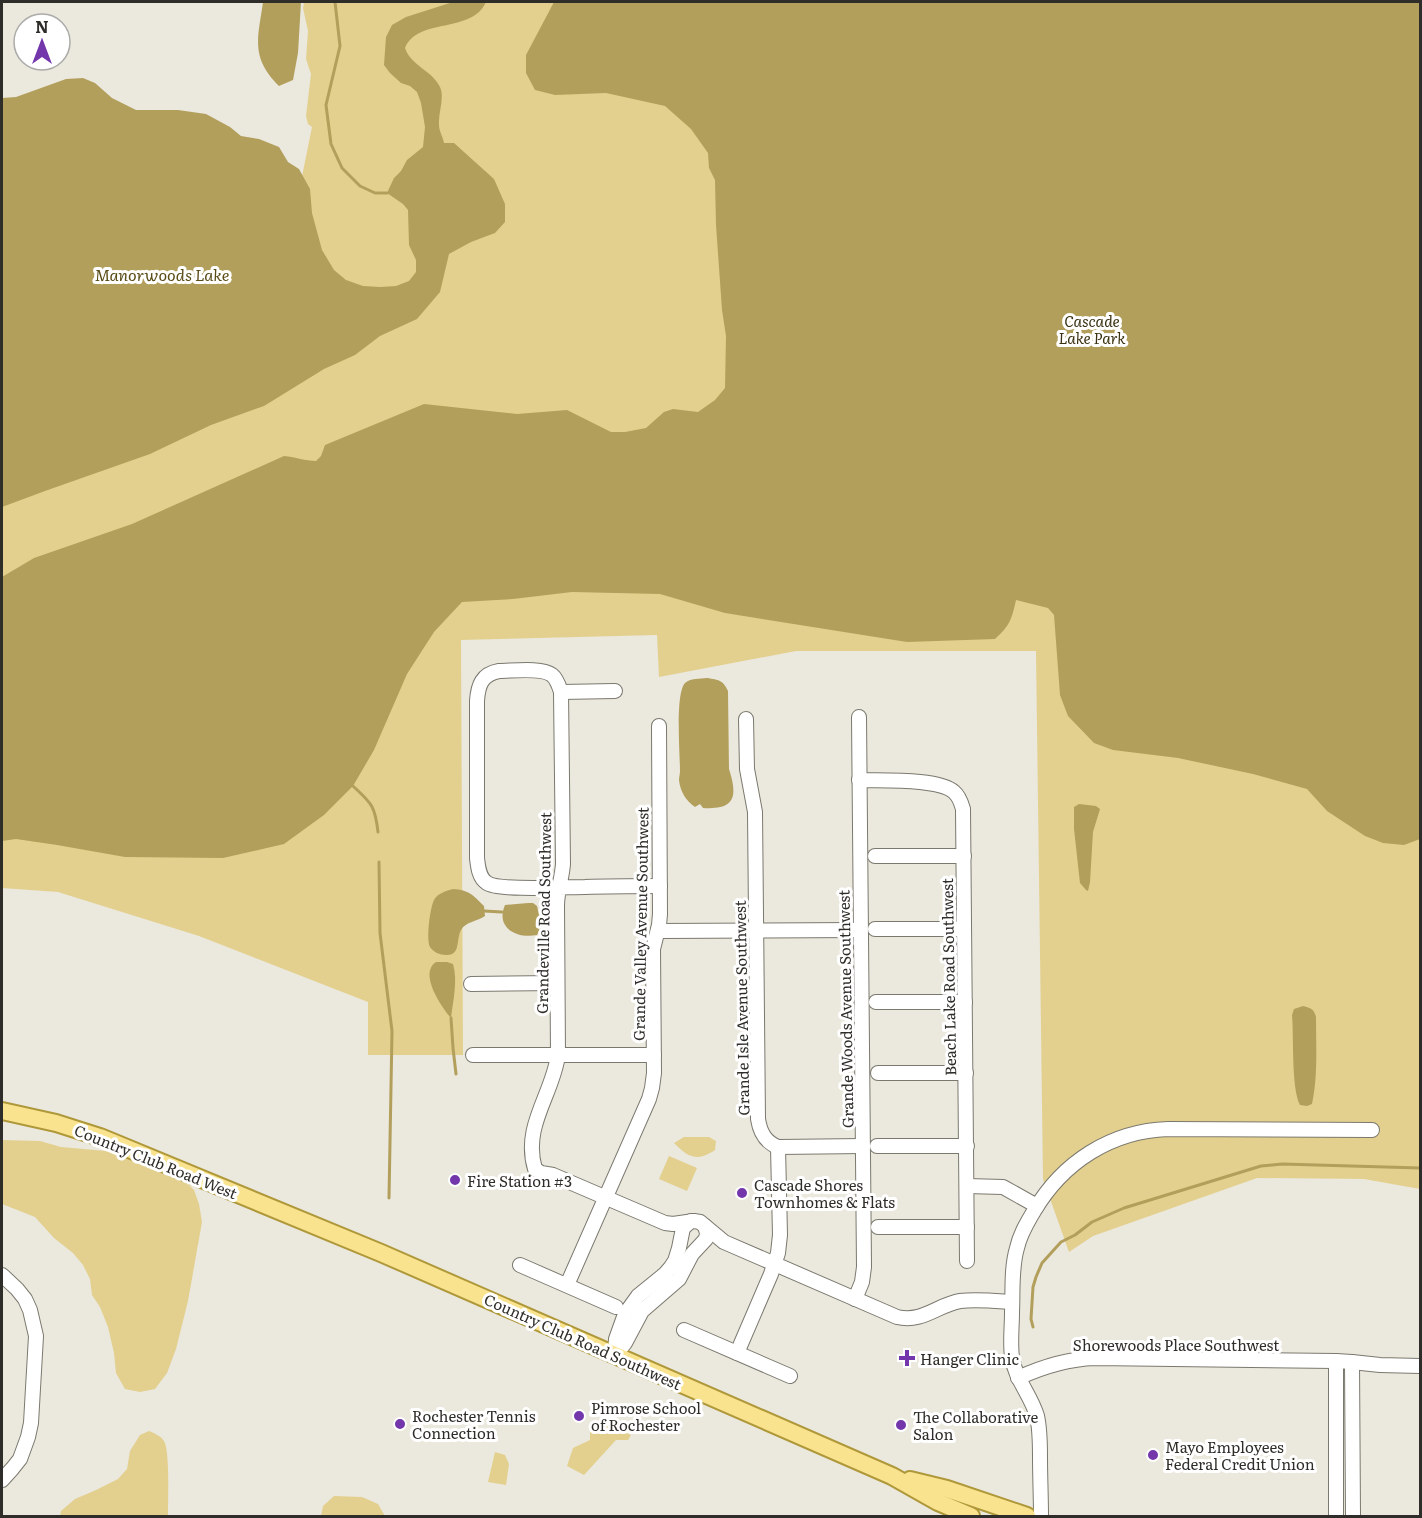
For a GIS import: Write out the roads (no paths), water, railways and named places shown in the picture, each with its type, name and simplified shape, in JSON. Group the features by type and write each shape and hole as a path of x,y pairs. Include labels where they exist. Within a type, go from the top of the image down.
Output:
{"main road":[{"name":"Country Club Road West","path":"2,1111 56,1123 100,1137 306,1222"},
{"name":"Country Club Road Southwest","path":"306,1222 892,1476"},
{"path":"892,1476 938,1502 971,1516"},
{"path":"892,1476 947,1489 1027,1516"}],"street":[{"path":"615,692 561,692 552,675 539,670 499,670 482,679 477,701 477,858 482,877 489,885 497,887 660,886"},
{"name":"Grandeville Road Southwest","path":"561,692 563,864 557,906 558,1055 555,1070 541,1103 534,1128 532,1153 537,1172 553,1175 665,1223 697,1221 724,1242 891,1315 908,1319 963,1301 1012,1302"},
{"name":"Grande Woods Avenue Southwest","path":"855,1299 862,1282 864,1268 859,717"},
{"name":"Grande Isle Avenue Southwest","path":"746,719 747,778 755,812 758,1119 760,1131 764,1137 778,1147"},
{"name":"Grande Valley Avenue Southwest","path":"567,1285 651,1091 653,1081 653,956 660,914 659,726"},
{"name":"Beach Lake Road Southwest","path":"859,780 935,784 948,787 958,796 963,809 967,1261"},
{"path":"875,856 964,856"},
{"path":"875,929 964,929"},
{"path":"658,931 860,930"},
{"path":"471,984 557,983"},
{"path":"876,1002 965,1002"},
{"path":"473,1055 654,1055"},
{"path":"878,1073 966,1073"},
{"path":"1041,1516 1039,1424 1034,1406 1018,1378 1012,1353 1012,1302 1016,1250 1037,1206 1049,1189 1070,1166 1085,1156 1114,1139 1144,1131 1168,1129 1372,1130"},
{"path":"737,1353 778,1253 780,1235 778,1147 862,1146"},
{"path":"877,1146 967,1146"},
{"path":"968,1186 1003,1187 1037,1206"},
{"path":"657,1290 664,1274 675,1261 683,1228 691,1221"},
{"name":"Grandeville Road Southwest","path":"665,1223 692,1246 724,1242"},
{"path":"615,1355 616,1339 626,1314 638,1296 679,1279 692,1254 707,1236 705,1226"},
{"path":"878,1227 967,1227"},
{"path":"520,1265 616,1307"},
{"path":"2,1275 25,1299 36,1336 31,1423 28,1437 20,1459 2,1479"},
{"path":"684,1330 790,1377"},
{"name":"Shorewoods Place Southwest","path":"1018,1378 1051,1364 1084,1358 1336,1361 1420,1366"},
{"path":"1336,1361 1336,1516"},
{"path":"1352,1362 1353,1516"}],"water":[{"path":"263,2 301,2 298,53 293,80 279,86 264,66 258,47"},
{"name":"Manorwoods Lake","path":"453,2 486,2 479,12 469,18 421,32 412,38 405,48 412,59 432,76 440,87 442,96 439,125 444,143 454,143 494,179 505,204 505,222 495,233 449,254 440,292 417,319 380,336 355,355 324,369 264,406 211,425 150,454 2,507 2,98 16,97 66,79 83,78 95,83 112,98 136,110 178,110 206,114 241,136 259,139 279,147 288,162 299,169 310,189 312,213 322,250 334,270 346,280 363,286 396,286 409,281 416,272 416,260 409,245 408,210 387,193 407,160 423,147 425,127 417,92 401,83 384,65 386,37 392,25 406,17"},
{"name":"Cascade Lake Park","path":"554,2 1420,2 1420,839 1404,845 1383,843 1365,836 1327,811 1307,789 1253,774 1178,758 1113,750 1094,743 1068,716 1060,695 1054,615 1048,608 1016,600 1010,621 995,639 907,642 725,613 660,594 572,592 462,602 434,632 407,674 374,750 353,786 324,815 284,844 223,858 125,857 16,839 2,841 2,577 34,558 132,524 284,456 316,461 321,456 325,445 424,404 517,414 567,410 611,432 625,432 646,428 664,412 673,409 698,412 715,400 725,388 726,336 716,225 715,180 709,168 708,153 691,129 665,106 606,93 555,95 535,90 526,73 526,55"},
{"path":"707,678 720,681 728,691 729,769 733,794 728,804 714,808 703,808 700,804 695,807 692,805 682,792 679,780 679,711 682,689 690,680"},
{"path":"1079,804 1096,806 1100,809 1093,832 1088,891 1080,883 1074,829 1074,807"},
{"path":"453,889 474,896 484,906 485,916 463,927 454,953 444,955 435,952 430,947 428,937 430,916 436,898"},
{"path":"533,903 537,906 540,925 537,935 522,935 505,926 503,913 505,905"},
{"path":"436,962 453,964 455,984 451,1018 442,1007 430,982 431,967"},
{"path":"1303,1006 1312,1009 1316,1017 1315,1083 1312,1104 1307,1106 1300,1105 1297,1097 1293,1062 1292,1015 1294,1009"}],"waterway":[{"path":"335,2 340,46 326,105 331,144 342,168 360,186 375,193 387,193"},
{"path":"353,786 371,805 378,832"},
{"path":"379,862 380,933 392,1031 389,1198"},
{"path":"484,911 502,912"},
{"path":"451,1018 456,1074"},
{"path":"1033,1327 1031,1319 1033,1287 1042,1263 1061,1242 1092,1222 1124,1208 1261,1166 1282,1164 1420,1168"}],"place":[{"name":"Fire Station #3","path":"455,1180"},
{"name":"Cascade Shores Townhomes & Flats","path":"742,1193"},
{"name":"Hanger Clinic","path":"907,1358"},
{"name":"Pimrose School of Rochester","path":"579,1416"},
{"name":"Rochester Tennis Connection","path":"400,1424"},
{"name":"The Collaborative Salon","path":"901,1425"},
{"name":"Mayo Employees Federal Credit Union","path":"1153,1455"}]}
